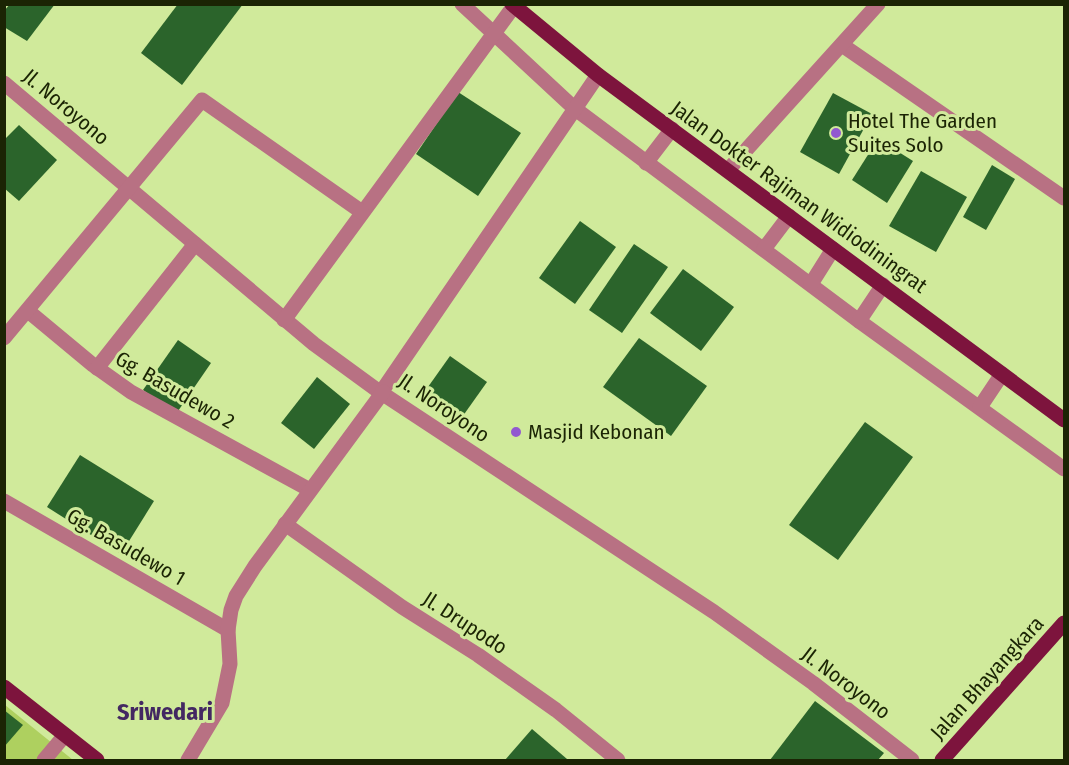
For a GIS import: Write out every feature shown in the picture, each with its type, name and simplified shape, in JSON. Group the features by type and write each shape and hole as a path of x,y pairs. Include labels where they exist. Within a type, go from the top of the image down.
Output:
{"main road":[{"name":"Jalan Dokter Rajiman Widiodiningrat","path":"513,5 598,75 1065,420"},
{"name":"Jalan Bhayangkara","path":"942,760 1065,623"},
{"path":"4,687 97,760"}],"street":[{"path":"462,4 574,108 646,164 1065,469"},
{"path":"728,170 878,4"},
{"path":"284,320 513,5"},
{"path":"842,45 1065,198"},
{"path":"188,760 222,704 230,664 228,630 240,589 382,392 598,75"},
{"name":"Jl. Noroyono","path":"4,83 131,187 284,320 382,392 723,618 813,683 912,760"},
{"path":"4,338 202,100 362,212"},
{"path":"646,164 672,129"},
{"path":"764,249 789,216"},
{"path":"97,368 195,244"},
{"path":"811,284 833,249"},
{"path":"859,321 883,285"},
{"name":"Gg. Basudewo 2","path":"28,311 97,368 150,404 310,490"},
{"path":"980,407 1002,374"},
{"name":"Gg. Basudewo 1","path":"4,501 228,630"},
{"name":"Jl. Drupodo","path":"285,524 402,607 478,655 556,710 618,760"},
{"path":"44,760 65,735"}],"green space":[{"path":"5,705 73,760 5,760"}],"building":[{"path":"10,4 55,4 27,41 4,27 4,11"},
{"path":"178,4 243,4 182,85 141,53"},
{"path":"458,92 521,133 478,196 416,154"},
{"name":"Hotel The Garden Suites Solo","path":"833,93 872,114 839,174 800,152"},
{"path":"19,125 57,160 19,201 4,188 4,140"},
{"path":"878,139 913,161 887,203 852,180"},
{"path":"992,165 1015,179 986,230 963,217"},
{"path":"921,171 967,197 936,252 889,226"},
{"path":"580,221 616,247 575,304 539,278"},
{"path":"634,244 668,267 622,333 589,310"},
{"path":"683,269 734,307 701,351 650,313"},
{"path":"639,338 707,386 671,436 603,387"},
{"path":"178,340 211,363 176,414 143,390"},
{"path":"450,356 487,382 460,420 423,394"},
{"path":"317,377 350,404 314,449 281,423"},
{"path":"865,422 913,457 838,560 789,525"},
{"path":"80,455 154,501 121,554 47,507"},
{"path":"815,701 884,753 878,760 770,760"},
{"path":"4,710 23,725 4,747"},
{"path":"532,729 567,759 505,760"}],"place":[{"name":"Hotel The Garden Suites Solo","path":"836,133"},
{"name":"Masjid Kebonan","path":"516,432"}],"district":[{"name":"Sriwedari","path":"165,712"}]}
